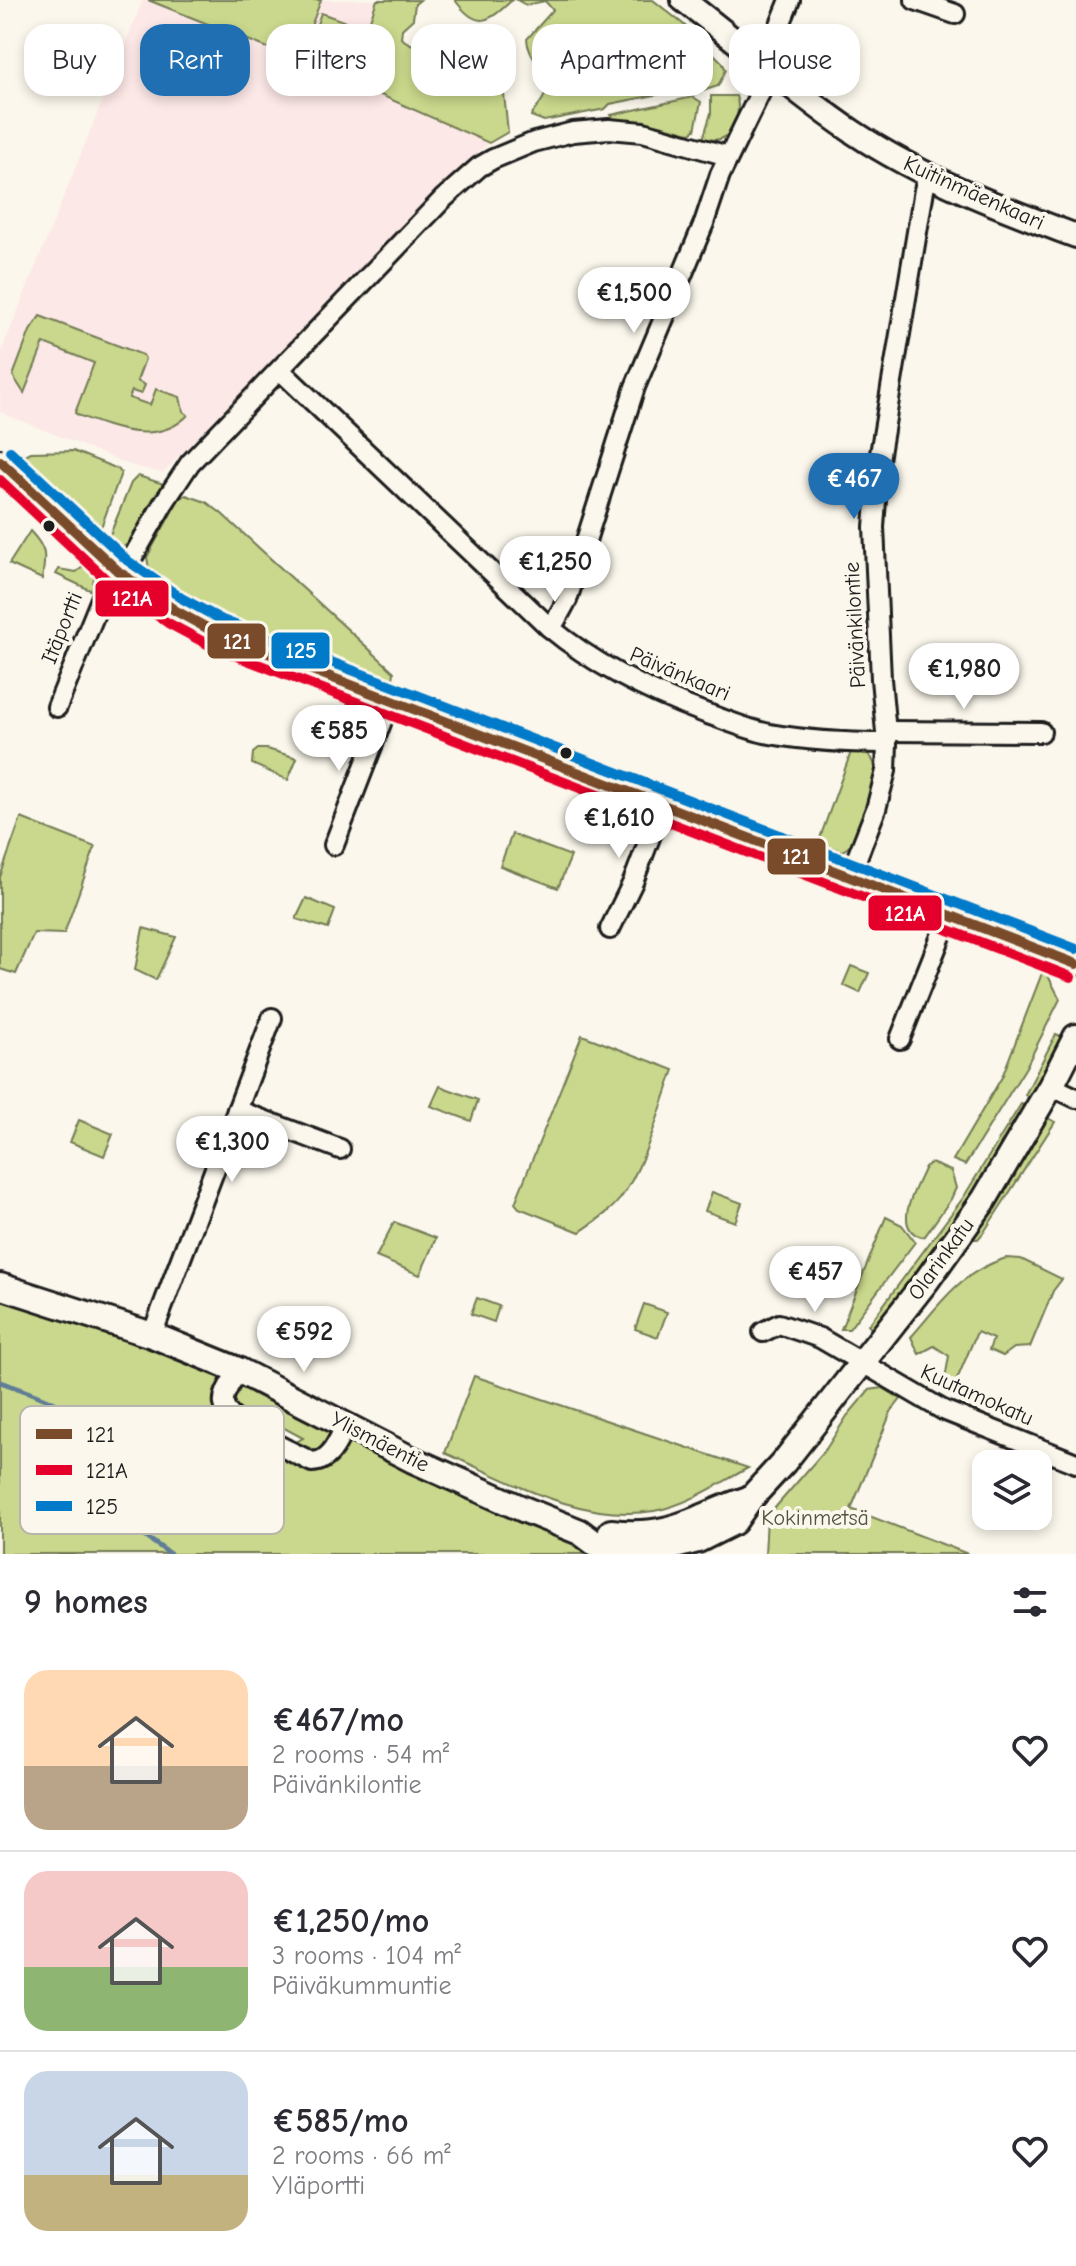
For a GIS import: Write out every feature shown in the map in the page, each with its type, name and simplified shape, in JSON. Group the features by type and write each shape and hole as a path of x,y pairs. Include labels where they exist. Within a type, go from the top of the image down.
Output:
{"main road":[{"name":"Olarinkatu","path":"667,1539 698,1521 750,1499 784,1462 927,1280 976,1211 1051,1086 1076,1037"},
{"name":"Ylismäentie","path":"0,1286 152,1335 238,1370 462,1483 580,1532 667,1539"}],"street":[{"name":"Kuitinmäenkaari","path":"683,0 729,38"},
{"path":"780,24 790,0"},
{"path":"915,0 955,14"},
{"path":"549,627 567,600 635,387 704,223 728,156 758,96"},
{"name":"Kuitinmäenkaari","path":"804,96 854,133 928,176 1076,236"},
{"name":"Itäportti","path":"57,707 98,601 143,542 190,463 443,199 479,167 547,138 609,129 643,132 728,156"},
{"name":"Päivänkilontie","path":"849,878 882,789 887,737 881,679 874,527 879,460 928,176"},
{"name":"Päivänkaari","path":"280,370 549,627 588,657 637,686 730,722 781,735 833,742 887,737 1041,732"},
{"path":"0,461 119,572 176,611 216,633 1076,964"},
{"path":"334,845 390,700"},
{"path":"610,929 633,882 662,806"},
{"path":"900,1039 949,916"},
{"path":"152,1335 272,1018"},
{"path":"1051,1086 1076,1098"},
{"path":"237,1110 340,1149"},
{"name":"Kuutamokatu","path":"763,1332 779,1324 820,1338 943,1410 1076,1463"},
{"path":"225,1406 223,1403 238,1370"},
{"path":"284,1446 312,1462 320,1462 327,1457 346,1425"}],"shaded area":[{"path":"143,0 377,0 369,24 266,24 266,96 384,96 489,143 439,186 163,473 130,465 0,412 0,355 104,96 124,96 124,47"}],"green space":[{"path":"148,0 321,0 312,24 266,24 266,47 250,41 250,24 208,24"},
{"path":"377,0 420,0 415,4 413,19 402,29 401,38 411,44 411,96 504,96 508,132 489,143 383,96 395,96 395,24 369,24"},
{"path":"455,0 512,0 496,14 483,20 470,16"},
{"path":"517,0 653,0 683,24 540,24 553,10 545,1 526,5"},
{"path":"321,13 349,23 349,24 317,24"},
{"path":"532,33 532,56 528,47 527,39"},
{"path":"713,53 726,70 718,86 713,88"},
{"path":"650,96 544,121 531,116 544,97"},
{"path":"711,96 736,96 738,113 734,125 727,135 718,140 703,139 711,113"},
{"path":"693,97 701,102 695,130 690,133 644,121 616,123 611,115"},
{"path":"40,316 143,355 145,359 137,381 145,385 141,394 132,391 129,398 150,405 156,389 180,397 183,411 188,415 163,430 150,432 121,430 80,416 75,413 94,363 44,343 24,393 13,376 30,331"},
{"path":"73,451 121,473 100,530 84,522 25,455 31,452"},
{"path":"138,476 164,484 136,538 120,549 116,548 109,537 131,483"},
{"path":"186,495 206,502 221,513 394,672 393,680 387,682 369,674 364,679 230,628 164,590 150,576 147,557 179,499"},
{"path":"30,531 44,553 42,579 9,564"},
{"path":"86,565 95,572 92,591 56,574 59,569 76,572"},
{"path":"124,592 136,595 206,640 109,602"},
{"path":"258,749 297,758 288,780 252,764 253,753"},
{"path":"851,752 867,753 874,763 875,774 865,812 851,845 843,851 815,842 820,838"},
{"path":"21,818 95,847 64,934 34,933 16,974 0,969 0,877"},
{"path":"512,834 571,856 558,888 500,866"},
{"path":"306,898 335,910 328,929 296,919"},
{"path":"143,928 176,937 156,980 135,970"},
{"path":"851,966 869,973 860,993 843,985"},
{"path":"1044,968 1060,999 1026,1067 965,1165 953,1160 1002,1077"},
{"path":"1056,1034 1065,1038 1033,1101 1025,1095"},
{"path":"582,1035 674,1070 644,1155 629,1186 611,1209 580,1232 519,1208 515,1203"},
{"path":"440,1086 478,1100 471,1121 431,1106"},
{"path":"1021,1104 1029,1108 974,1197 874,1332 868,1325 963,1198"},
{"path":"1046,1117 1055,1122 984,1232 978,1239 972,1239"},
{"path":"79,1120 113,1134 104,1156 70,1142"},
{"path":"931,1163 951,1171 956,1188 925,1236 921,1237 912,1232 907,1215 925,1167"},
{"path":"712,1192 742,1203 735,1222 705,1211"},
{"path":"886,1217 902,1225 915,1242 849,1329 841,1329"},
{"path":"394,1222 436,1238 420,1275 376,1257"},
{"path":"1006,1258 1021,1259 1062,1279 1053,1291 1030,1347 1014,1348 1003,1356 989,1350 993,1339 977,1332 953,1389 949,1389 945,1379 949,1356 934,1346 919,1354 911,1337 963,1280"},
{"path":"0,1297 210,1367 222,1374 219,1401 226,1406 20,1406 20,1534 284,1534 284,1447 315,1469 343,1441 351,1439 600,1554 0,1554"},
{"path":"477,1298 499,1306 494,1322 471,1314"},
{"path":"644,1304 667,1312 658,1337 635,1329"},
{"path":"474,1376 748,1468 691,1499 654,1511 599,1511 546,1497 445,1453"},
{"path":"245,1384 328,1427 325,1447 316,1456 289,1446 303,1438 284,1428 284,1406 232,1406 234,1389"},
{"name":"Kokinmetsä","path":"883,1388 901,1399 891,1412 851,1509 968,1554 765,1554 767,1517 826,1449 847,1416 869,1390"}],"waterway":[{"path":"0,1382 62,1406"},
{"path":"143,1534 170,1554"}],"transit line":[{"name":"125","path":"10,451 128,561 183,599 222,620 1076,949"},
{"name":"121","path":"0,461 119,572 176,611 216,633 1076,964"},
{"name":"121A","path":"0,480 110,583 168,623 211,646 1071,977"}]}
